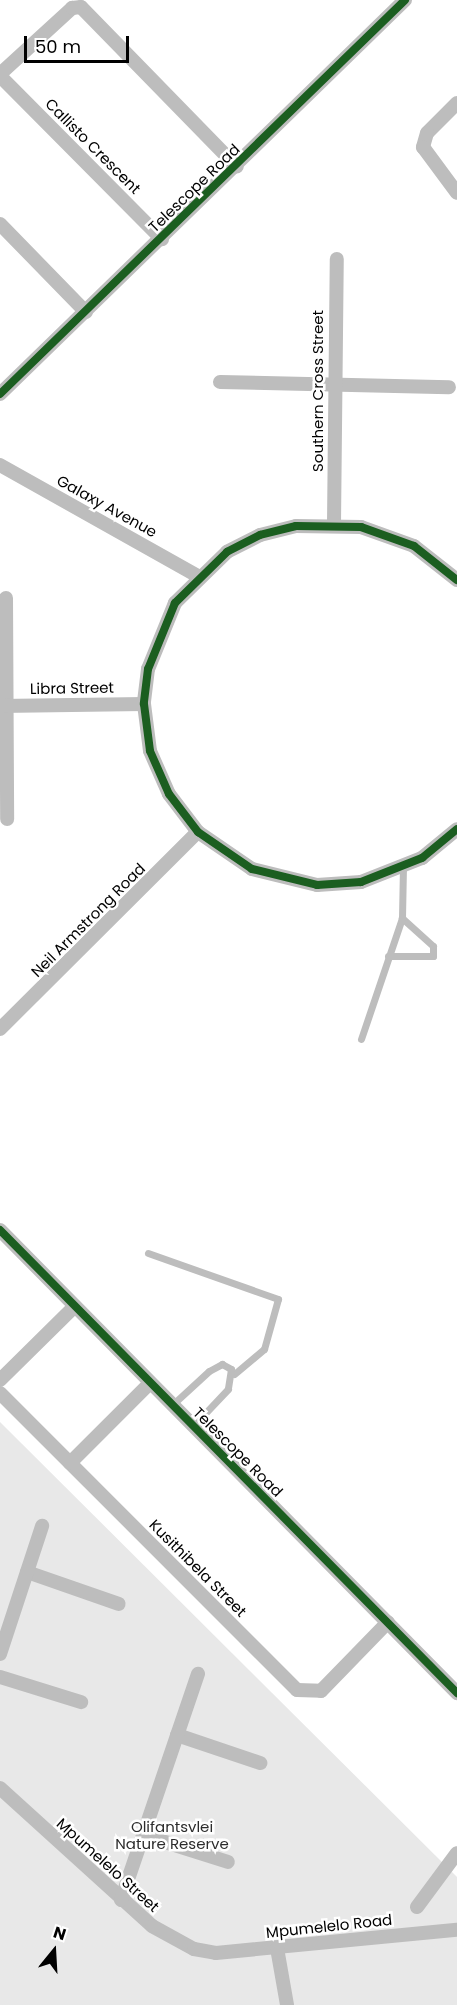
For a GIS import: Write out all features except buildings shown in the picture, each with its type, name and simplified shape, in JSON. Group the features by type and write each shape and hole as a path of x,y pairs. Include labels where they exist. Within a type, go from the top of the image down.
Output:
{"street":[{"name":"Telescope Road","path":"3,385 86,312 237,167 405,0"},
{"name":"Callisto Crescent","path":"162,239 0,75 72,8 81,7 237,167"},
{"path":"457,103 427,133 423,147 457,193"},
{"path":"0,224 86,312"},
{"name":"Southern Cross Street","path":"334,524 337,259"},
{"path":"220,382 449,387"},
{"name":"Galaxy Avenue","path":"0,465 198,576"},
{"path":"457,580 414,546 388,535 334,524 260,535 198,576 158,634 144,704 158,773 198,832 252,869 295,882 350,883 403,868 457,830"},
{"path":"6,598 3,706 7,819"},
{"name":"Libra Street","path":"3,706 144,704"},
{"name":"Neil Armstrong Road","path":"0,1029 198,832"},
{"name":"Telescope Road","path":"0,1230 457,1693"},
{"path":"0,1380 75,1306"},
{"path":"70,1463 150,1383"},
{"name":"Kusithibela Street","path":"0,1393 297,1690 321,1691 388,1622"},
{"path":"0,1654 42,1526"},
{"path":"27,1572 119,1604"},
{"path":"121,1900 198,1674"},
{"path":"0,1677 81,1702"},
{"path":"177,1735 260,1763"},
{"name":"Mpumelelo Street","path":"0,1788 121,1900 169,1938 203,1952"},
{"path":"143,1835 228,1862"},
{"path":"417,1906 457,1852"},
{"name":"Mpumelelo Road","path":"203,1952 277,1948 457,1930"},
{"path":"277,1948 287,2005"}],"lane":[{"path":"361,1039 402,918 403,868"},
{"path":"388,956 428,959 434,952 402,918"},
{"path":"148,1253 278,1299 264,1349 234,1374 228,1389 193,1426"},
{"path":"172,1405 218,1365 234,1374"}],"green space":[{"name":"Olifantsvlei Nature Reserve","path":"0,1422 457,1877 457,2005 0,2005"}],"cycle path":[{"path":"0,394 405,0"},
{"path":"457,580 414,546 361,527 296,526 260,535 227,552 175,603 148,669 144,704 150,751 169,794 198,832 252,869 317,885 361,882 422,858 457,829"},
{"path":"0,1230 457,1693"}]}
